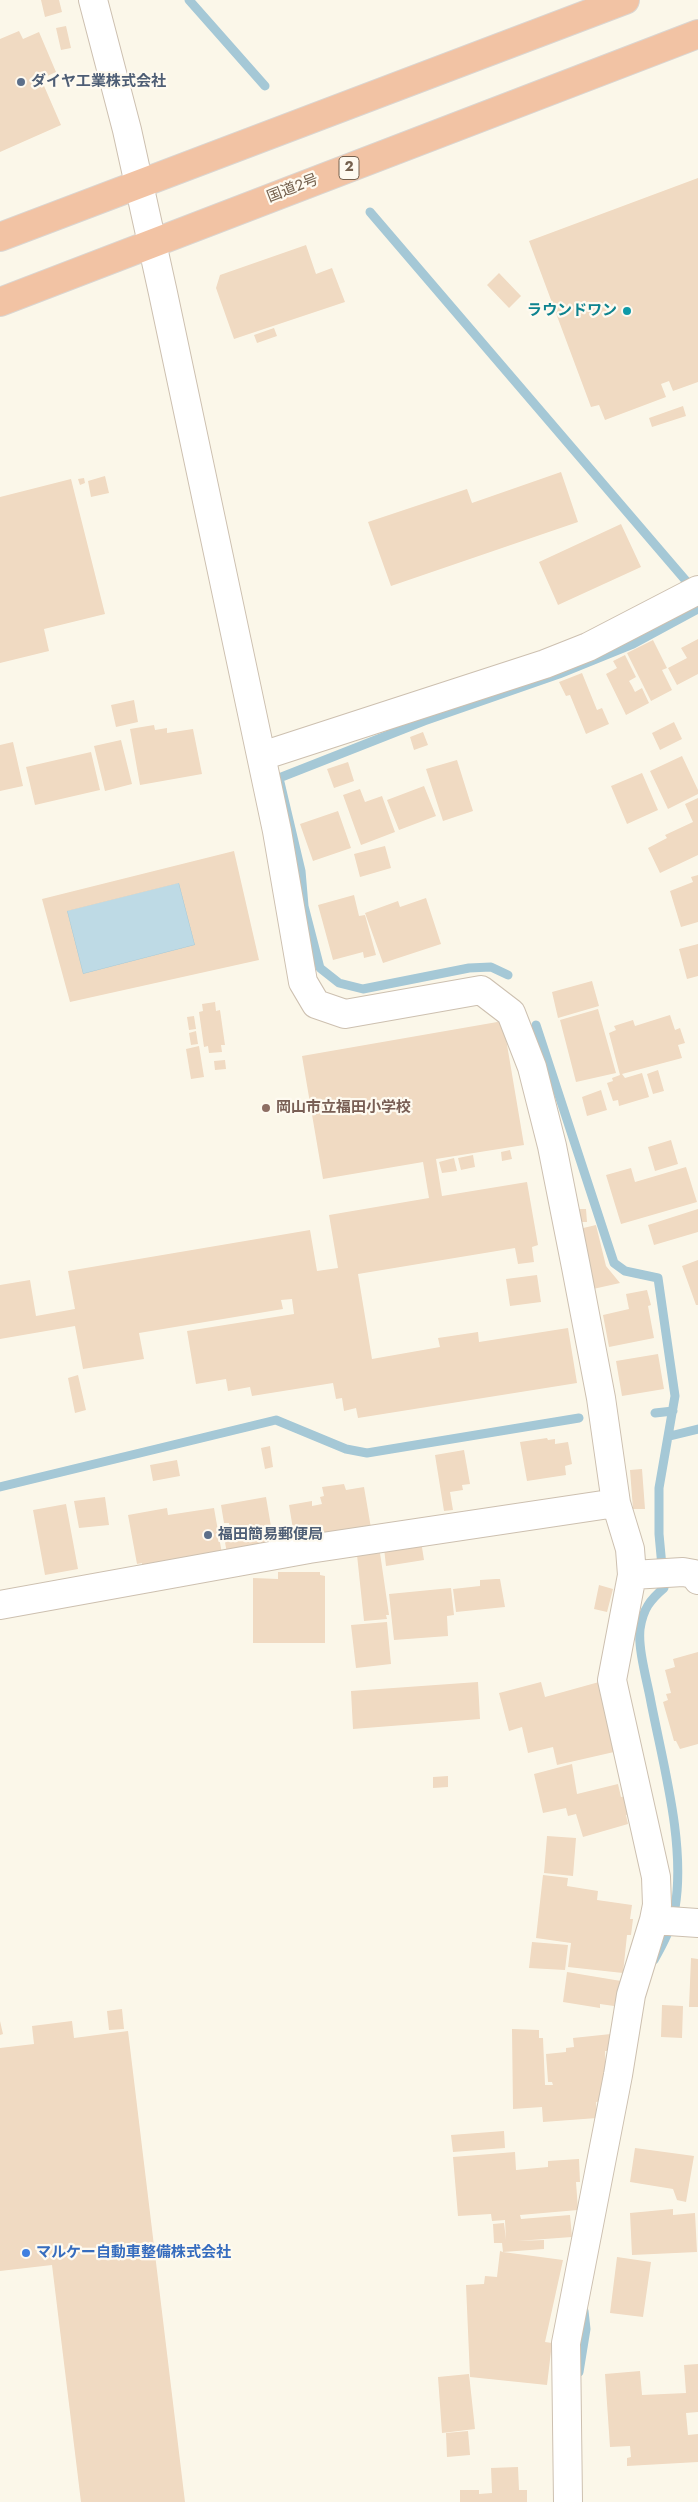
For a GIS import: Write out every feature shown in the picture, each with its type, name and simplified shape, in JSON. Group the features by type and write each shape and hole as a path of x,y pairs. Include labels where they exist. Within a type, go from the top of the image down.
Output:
{"highway":[{"path":"0,237 625,0"},
{"name":"国道2号","path":"0,302 698,34"}],"street":[{"path":"93,0 139,184 262,756 303,982 316,1004 345,1014 481,990 511,1013 532,1067 552,1146 601,1398 616,1503 630,1548 664,1575 612,1680 656,1877 657,1905 674,1922 631,1995 618,2075 566,2343 568,2502"},
{"path":"262,756 545,664 596,643 692,593"},
{"path":"0,1605 309,1549 616,1503"}],"water":[{"path":"179,883 195,945 83,974 67,911"}],"building":[{"path":"41,0 59,0 62,12 45,17"},
{"path":"66,26 71,48 61,50 56,28"},
{"name":"ダイヤ工業株式会社","path":"19,31 23,39 39,32 56,72 41,79 61,125 0,152 0,39"},
{"name":"ラウンドワン","path":"698,178 698,382 673,391 669,381 661,384 666,397 605,420 599,405 591,407 529,241"},
{"path":"306,245 316,274 332,268 345,302 234,339 216,288 220,275"},
{"path":"499,273 521,296 509,308 487,285"},
{"path":"274,328 277,336 257,343 254,335"},
{"path":"683,406 686,416 652,427 649,418"},
{"path":"561,472 578,522 391,586 368,522 467,489 472,503"},
{"path":"105,476 109,493 91,497 88,481"},
{"path":"84,478 85,483 80,485 78,479"},
{"path":"71,479 105,614 44,629 49,651 0,663 0,497"},
{"path":"621,524 641,567 558,605 539,562"},
{"path":"698,639 698,674 677,685 668,668 687,658 681,648"},
{"path":"653,640 667,668 662,670 672,690 651,701 627,653"},
{"path":"625,655 636,677 629,681 635,692 642,688 649,703 626,715 606,674 617,668 613,661"},
{"path":"582,673 597,710 602,708 609,724 586,734 570,695 566,696 559,682"},
{"path":"134,700 138,722 116,727 111,705"},
{"path":"674,722 682,739 660,750 652,733"},
{"path":"154,725 155,730 167,728 167,733 193,729 202,774 140,785 130,729"},
{"path":"423,732 428,745 414,750 410,737"},
{"path":"121,740 132,784 105,791 94,746"},
{"path":"13,742 23,786 0,791 0,745"},
{"path":"91,752 100,790 35,805 26,767"},
{"path":"682,756 698,790 698,794 668,809 650,771"},
{"path":"457,760 473,811 443,821 426,769"},
{"path":"348,762 354,781 334,788 327,769"},
{"path":"642,773 658,810 627,824 611,786"},
{"path":"424,786 436,816 399,830 387,800"},
{"path":"360,789 365,802 382,796 395,832 361,845 343,795"},
{"path":"698,798 698,855 660,873 648,848 667,838 665,835 693,822 685,804"},
{"path":"338,811 351,848 313,861 300,824"},
{"path":"385,846 391,868 360,877 354,854"},
{"path":"234,851 259,960 70,1002 42,899","holes":["179,883 195,945 83,974 67,911"]},
{"path":"698,875 698,922 681,927 670,891 693,882 691,877"},
{"path":"354,895 359,916 365,915 376,955 364,958 363,952 333,960 318,905"},
{"path":"426,898 441,944 383,963 365,913 398,901 400,907"},
{"path":"698,944 698,976 687,979 679,949"},
{"path":"592,981 599,1006 558,1018 552,992"},
{"path":"215,1002 216,1011 220,1010 225,1045 221,1045 222,1052 209,1053 208,1046 204,1047 199,1012 203,1011 202,1004"},
{"path":"598,1009 616,1073 576,1082 560,1020"},
{"path":"670,1015 675,1030 680,1028 685,1043 678,1045 682,1058 622,1074 625,1078 642,1073 649,1097 619,1106 618,1100 613,1101 607,1083 613,1081 612,1078 620,1075 609,1033 616,1030 614,1026 633,1020 635,1026"},
{"path":"194,1016 196,1029 189,1030 187,1017"},
{"path":"503,1021 524,1145 436,1159 442,1196 527,1182 538,1245 532,1247 534,1262 518,1264 515,1248 358,1274 372,1359 440,1347 438,1338 478,1332 479,1342 568,1328 577,1383 358,1418 356,1408 344,1411 342,1398 336,1399 333,1383 252,1396 250,1387 228,1391 226,1379 196,1384 187,1331 294,1314 292,1299 281,1300 283,1309 139,1333 144,1359 83,1369 75,1326 0,1339 0,1285 30,1280 36,1316 75,1309 68,1271 310,1230 317,1271 338,1268 329,1215 429,1198 423,1162 323,1179 302,1056"},
{"path":"196,1031 198,1044 191,1045 189,1033"},
{"path":"199,1046 204,1077 191,1079 186,1049"},
{"path":"225,1060 226,1069 215,1070 214,1061"},
{"path":"658,1070 664,1091 653,1094 647,1074"},
{"path":"601,1090 607,1110 587,1116 582,1097"},
{"path":"671,1140 678,1164 655,1171 648,1147"},
{"path":"510,1150 512,1159 502,1161 501,1152"},
{"path":"473,1155 475,1167 461,1170 458,1158"},
{"path":"454,1158 457,1171 442,1173 439,1162"},
{"path":"686,1167 697,1202 621,1224 606,1175 631,1168 635,1182"},
{"path":"579,1209 586,1209 587,1222 580,1222"},
{"path":"698,1209 698,1232 654,1245 648,1225"},
{"path":"596,1225 606,1266 620,1283 593,1289 579,1229"},
{"path":"698,1260 698,1305 696,1305 682,1266"},
{"path":"537,1275 541,1302 510,1306 506,1279"},
{"path":"647,1290 651,1305 648,1306 654,1338 609,1347 603,1315 629,1309 626,1294"},
{"path":"658,1354 664,1389 622,1396 616,1361"},
{"path":"78,1375 86,1410 75,1413 68,1378"},
{"path":"547,1438 548,1440 555,1439 555,1444 568,1442 572,1464 565,1466 566,1475 527,1481 520,1442"},
{"path":"270,1446 273,1467 265,1469 261,1448"},
{"path":"464,1450 470,1484 462,1485 463,1490 450,1492 453,1510 444,1511 435,1455"},
{"path":"177,1460 180,1476 153,1481 150,1465"},
{"path":"642,1469 645,1509 633,1509 630,1470"},
{"path":"344,1484 346,1490 364,1487 371,1528 295,1541 289,1505 312,1501 312,1506 322,1504 320,1497 324,1496 322,1487"},
{"path":"105,1497 109,1525 79,1528 74,1501"},
{"path":"266,1497 274,1544 227,1553 223,1532 230,1531 229,1523 224,1523 221,1505"},
{"path":"66,1504 78,1569 45,1575 33,1510"},
{"path":"167,1508 168,1515 214,1508 222,1554 142,1569 142,1563 137,1564 128,1515"},
{"path":"421,1541 424,1560 386,1566 384,1548"},
{"path":"380,1553 389,1615 386,1615 387,1619 364,1621 357,1555"},
{"path":"278,1572 320,1572 320,1575 325,1576 325,1643 253,1643 253,1578 278,1579"},
{"path":"500,1579 505,1607 456,1612 453,1589 480,1586 480,1580"},
{"path":"599,1585 613,1589 607,1612 594,1609"},
{"path":"451,1588 454,1615 447,1616 448,1636 394,1640 389,1594"},
{"path":"387,1622 391,1664 356,1668 351,1625"},
{"path":"698,1652 698,1744 680,1749 676,1741 674,1741 663,1702 668,1700 666,1694 671,1693 665,1670 675,1667 673,1659"},
{"path":"478,1682 480,1719 353,1729 351,1691"},
{"path":"541,1682 545,1697 599,1682 614,1752 557,1765 553,1747 528,1753 522,1727 509,1731 499,1693"},
{"path":"572,1764 577,1794 618,1784 621,1797 627,1796 631,1814 626,1815 628,1824 583,1837 576,1814 568,1816 566,1808 543,1813 534,1774"},
{"path":"448,1776 448,1787 433,1788 433,1777"},
{"path":"547,1836 576,1838 573,1876 544,1873"},
{"path":"543,1875 568,1878 567,1886 598,1891 597,1900 632,1905 630,1919 633,1919 631,1935 627,1935 623,1973 568,1967 571,1943 536,1938"},
{"path":"532,1942 568,1945 565,1970 529,1968"},
{"path":"691,1958 698,1959 698,2007 689,2007"},
{"path":"567,1972 621,1981 617,2002 615,2002 614,2006 600,2004 600,2008 563,2002"},
{"path":"662,2005 683,2006 682,2038 661,2037"},
{"path":"122,2009 124,2029 109,2030 107,2011"},
{"path":"0,2021 3,2034 0,2035"},
{"path":"72,2021 74,2038 128,2031 185,2502 81,2502 52,2265 0,2271 0,2048 34,2044 32,2026"},
{"path":"512,2029 539,2030 539,2038 543,2038 545,2085 553,2085 552,2082 548,2082 546,2054 566,2052 566,2048 574,2047 573,2038 611,2034 612,2051 605,2051 606,2080 602,2080 602,2101 596,2102 597,2118 543,2122 542,2107 513,2109"},
{"path":"504,2131 505,2148 453,2152 451,2135"},
{"path":"635,2148 694,2156 686,2202 677,2200 673,2189 630,2182"},
{"path":"515,2152 516,2170 548,2167 548,2161 579,2159 580,2182 576,2182 578,2210 520,2215 521,2219 570,2215 572,2237 517,2241 544,2240 544,2249 503,2252 502,2243 494,2243 493,2224 504,2223 506,2240 505,2220 492,2221 491,2214 458,2216 453,2157"},
{"path":"673,2209 673,2215 695,2213 697,2252 632,2255 630,2213"},
{"path":"500,2251 563,2260 545,2342 552,2343 547,2385 470,2377 466,2285 484,2284 485,2276 497,2277"},
{"path":"617,2257 651,2262 643,2317 610,2313"},
{"path":"698,2364 698,2412 686,2413 688,2435 698,2434 698,2462 627,2466 627,2458 631,2457 630,2446 610,2447 605,2374 640,2371 642,2395 686,2393 684,2365"},
{"path":"469,2374 475,2429 442,2433 438,2377"},
{"path":"468,2431 470,2455 447,2457 446,2433"},
{"path":"518,2467 519,2490 527,2490 527,2502 460,2502 460,2490 479,2490 479,2494 492,2493 491,2468"}],"waterway":[{"path":"189,0 265,86"},
{"path":"370,212 693,589"},
{"path":"508,975 491,967 469,968 363,989 339,983 320,968 304,906 301,871 279,778 424,721 559,674 633,644 698,609"},
{"path":"536,1025 614,1263 625,1271 658,1278 675,1396 659,1488 659,1534 664,1588 645,1610 640,1629 643,1663 671,1802 677,1857 678,1883 674,1915 667,1935 654,1960"},
{"path":"655,1413 673,1411"},
{"path":"0,1487 276,1420 346,1449 367,1453 579,1418"},
{"path":"670,1436 698,1429"},
{"path":"579,2372 586,2329 584,2311"}],"place":[{"name":"ダイヤ工業株式会社","path":"21,82"},
{"name":"ラウンドワン","path":"627,311"},
{"name":"岡山市立福田小学校","path":"266,1108"},
{"name":"福田簡易郵便局","path":"208,1535"},
{"name":"マルケー自動車整備株式会社","path":"26,2253"}]}
